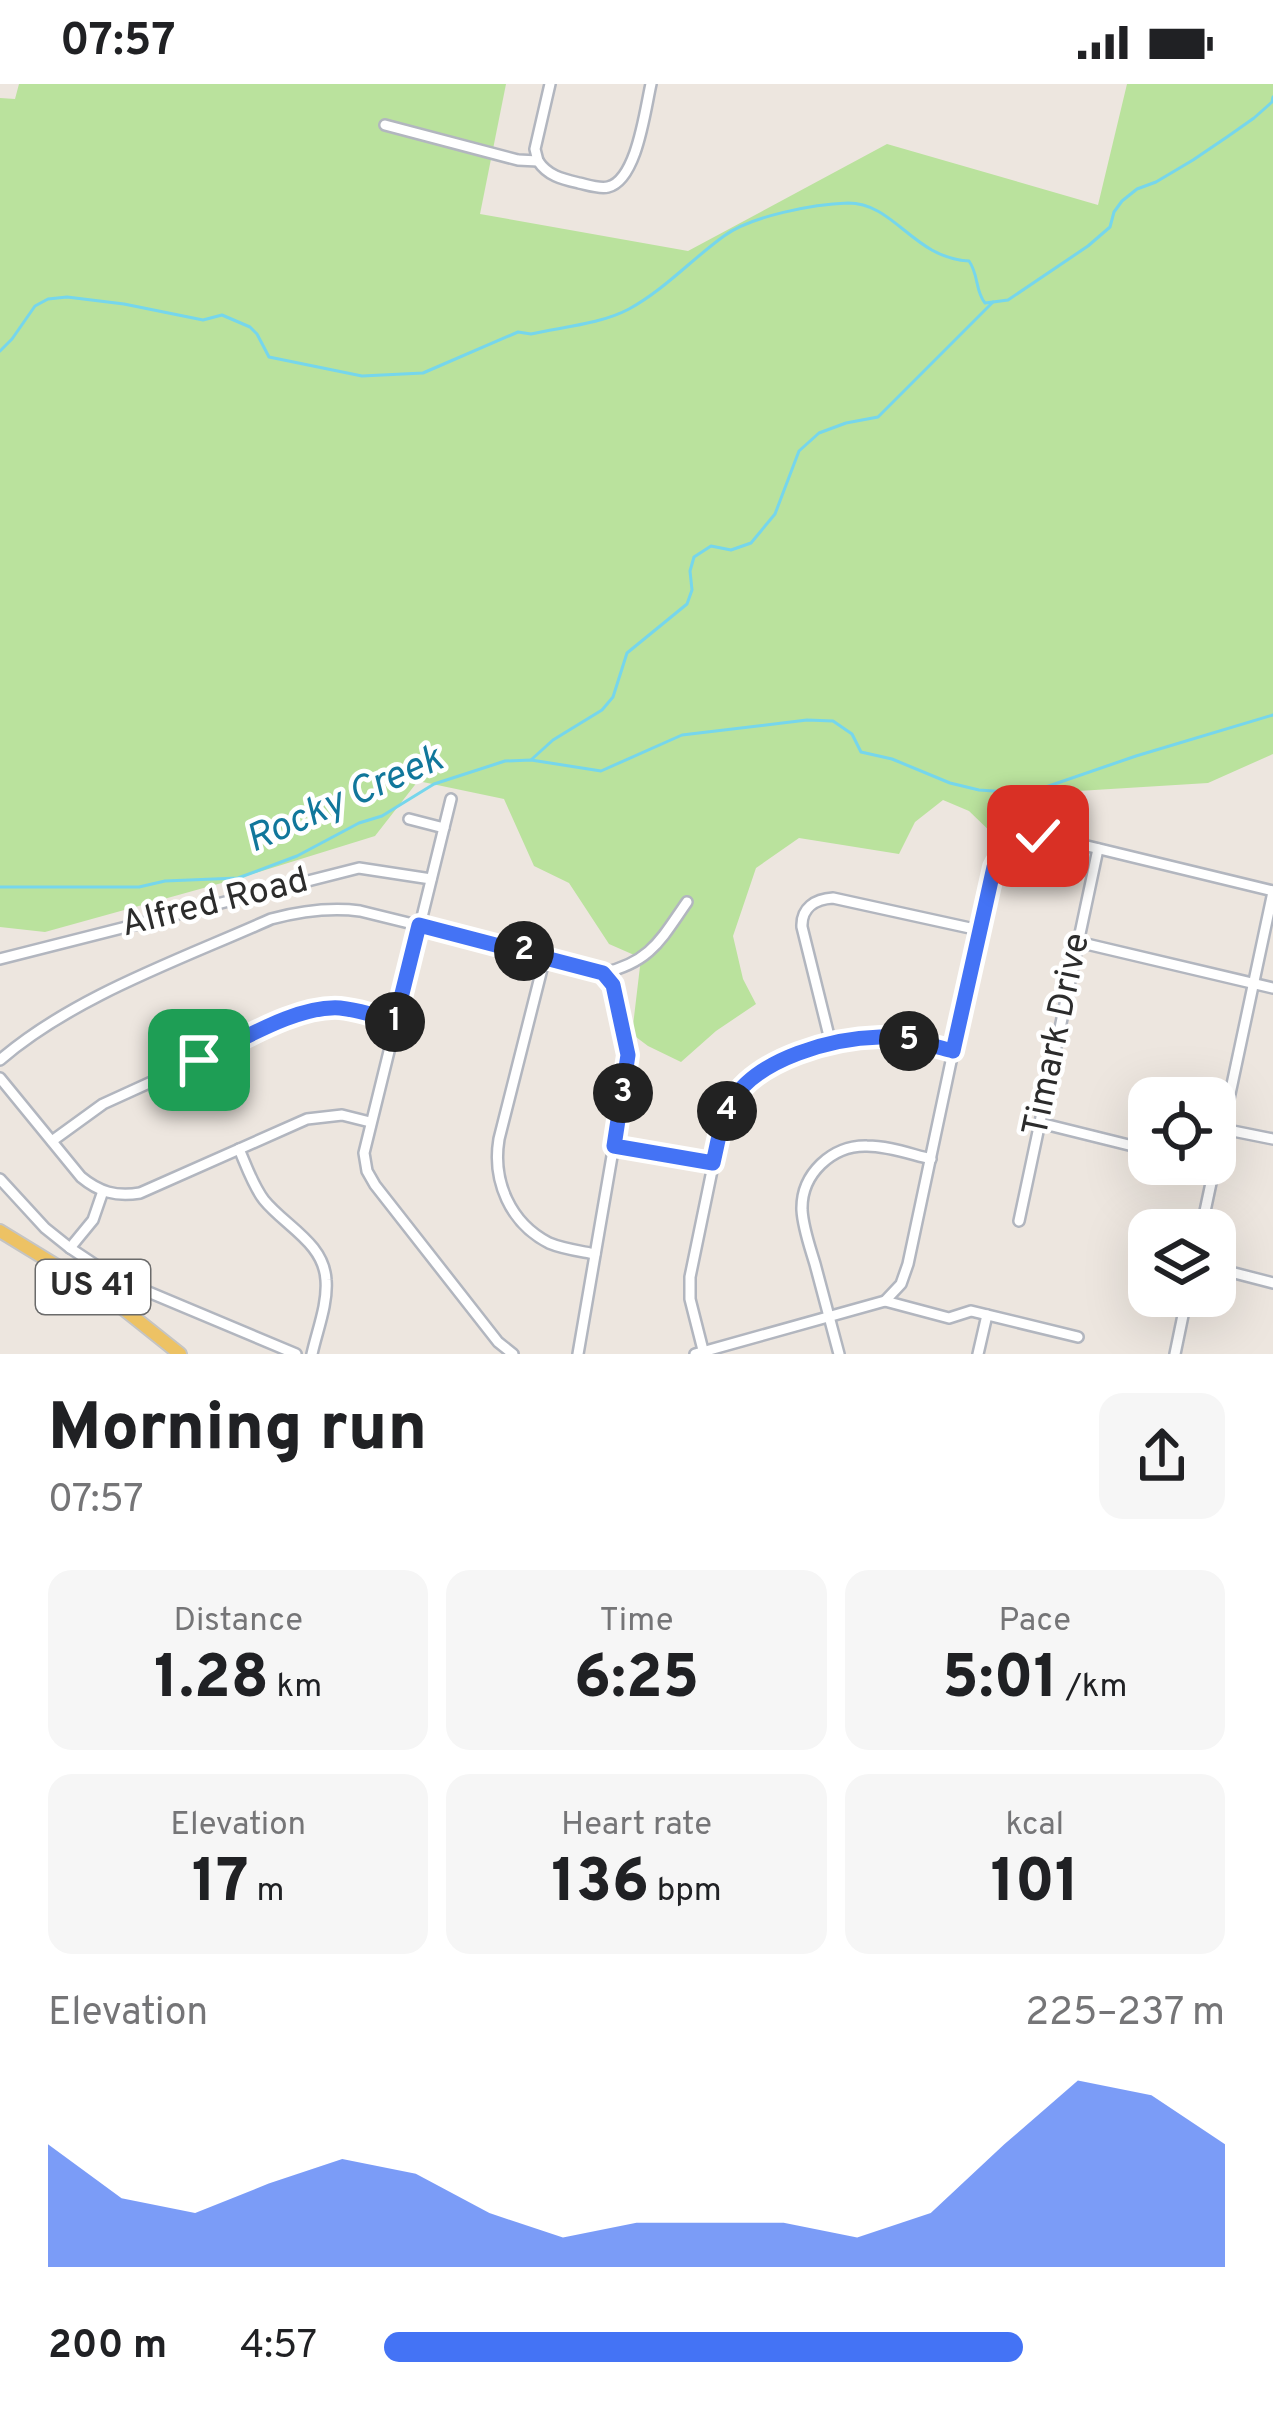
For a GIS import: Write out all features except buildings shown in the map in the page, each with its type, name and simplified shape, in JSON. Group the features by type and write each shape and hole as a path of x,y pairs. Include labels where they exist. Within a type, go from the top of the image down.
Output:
{"main road":[{"name":"US 41","path":"0,1231 111,1299 180,1354"}],"street":[{"path":"550,84 535,148 538,161 551,175 597,187 620,181 631,163 651,84"},
{"path":"385,125 518,160 538,161"},
{"path":"451,799 364,1153 375,1185 498,1342 513,1354"},
{"path":"409,819 444,828"},
{"path":"953,1051 889,1037 830,1044 770,1065 742,1086 727,1111 713,1163 689,1285 700,1353 885,1301 897,1291 905,1276 994,867 1004,851 1028,837 1046,836 1273,891 1234,1077"},
{"name":"Timark Drive","path":"1019,1221 1098,848"},
{"name":"Alfred Road","path":"0,959 359,868 430,879"},
{"path":"830,1044 801,924 809,906 833,898 979,930"},
{"path":"0,1060 49,1023 85,1004 300,911 345,909 603,973 649,954 687,902"},
{"path":"1078,942 1273,988"},
{"path":"545,957 500,1139 499,1178 512,1210 536,1235 595,1254"},
{"path":"578,1354 628,1055 613,985 603,973"},
{"path":"52,1141 103,1104 296,1016 337,1008 395,1022"},
{"path":"0,1078 82,1177 103,1191 125,1195 307,1119 342,1115 370,1122"},
{"path":"1040,1124 1128,1145"},
{"path":"1236,1132 1273,1139"},
{"path":"614,1146 713,1163"},
{"path":"839,1354 802,1213 807,1185 816,1169 837,1153 860,1146 931,1159"},
{"path":"239,1149 264,1200 307,1240 323,1264 327,1282 312,1354"},
{"path":"0,1179 45,1228 115,1278 296,1354"},
{"path":"70,1248 93,1220 103,1191"},
{"path":"1236,1273 1273,1283"},
{"path":"885,1301 950,1318 971,1311 1078,1337"},
{"path":"979,1354 987,1315"},
{"path":"1175,1354 1183,1317"}],"green space":[{"path":"19,84 506,84 480,214 688,251 887,144 1098,205 1127,84 1273,84 1273,754 1208,783 1062,792 998,839 969,811 943,800 915,822 899,854 799,838 756,868 733,936 743,979 756,1004 681,1062 632,1034 641,958 609,944 569,883 534,866 504,799 418,781 375,836 45,932 0,927 0,98 15,99"}],"waterway":[{"name":"Rocky Creek","path":"532,759 602,710 613,697 627,653 687,604 694,557 711,546 731,550 751,543 775,514 799,451 819,433 878,417 993,302 1008,300 1088,246 1110,227 1122,201 1227,137 1273,97"},
{"path":"0,351 35,306 67,297 203,320 222,315 250,327 269,357 362,376 423,373 518,332 531,334 594,322 629,309 724,236 750,223 848,203 879,212 933,251 969,261 982,298 985,303 993,302"},
{"path":"0,887 139,887 165,881 238,878 382,816 434,784 505,761 531,760 601,771 682,735 833,721 852,734 861,752 950,783 1008,792 1040,789 1273,715"}],"route":[{"path":"199,1060 319,1009 356,1011 395,1022 419,925 603,973 613,985 628,1055 614,1146 713,1163 722,1122 734,1098 770,1065 859,1039 889,1037 953,1051 994,867 1008,848 1038,836"}]}
